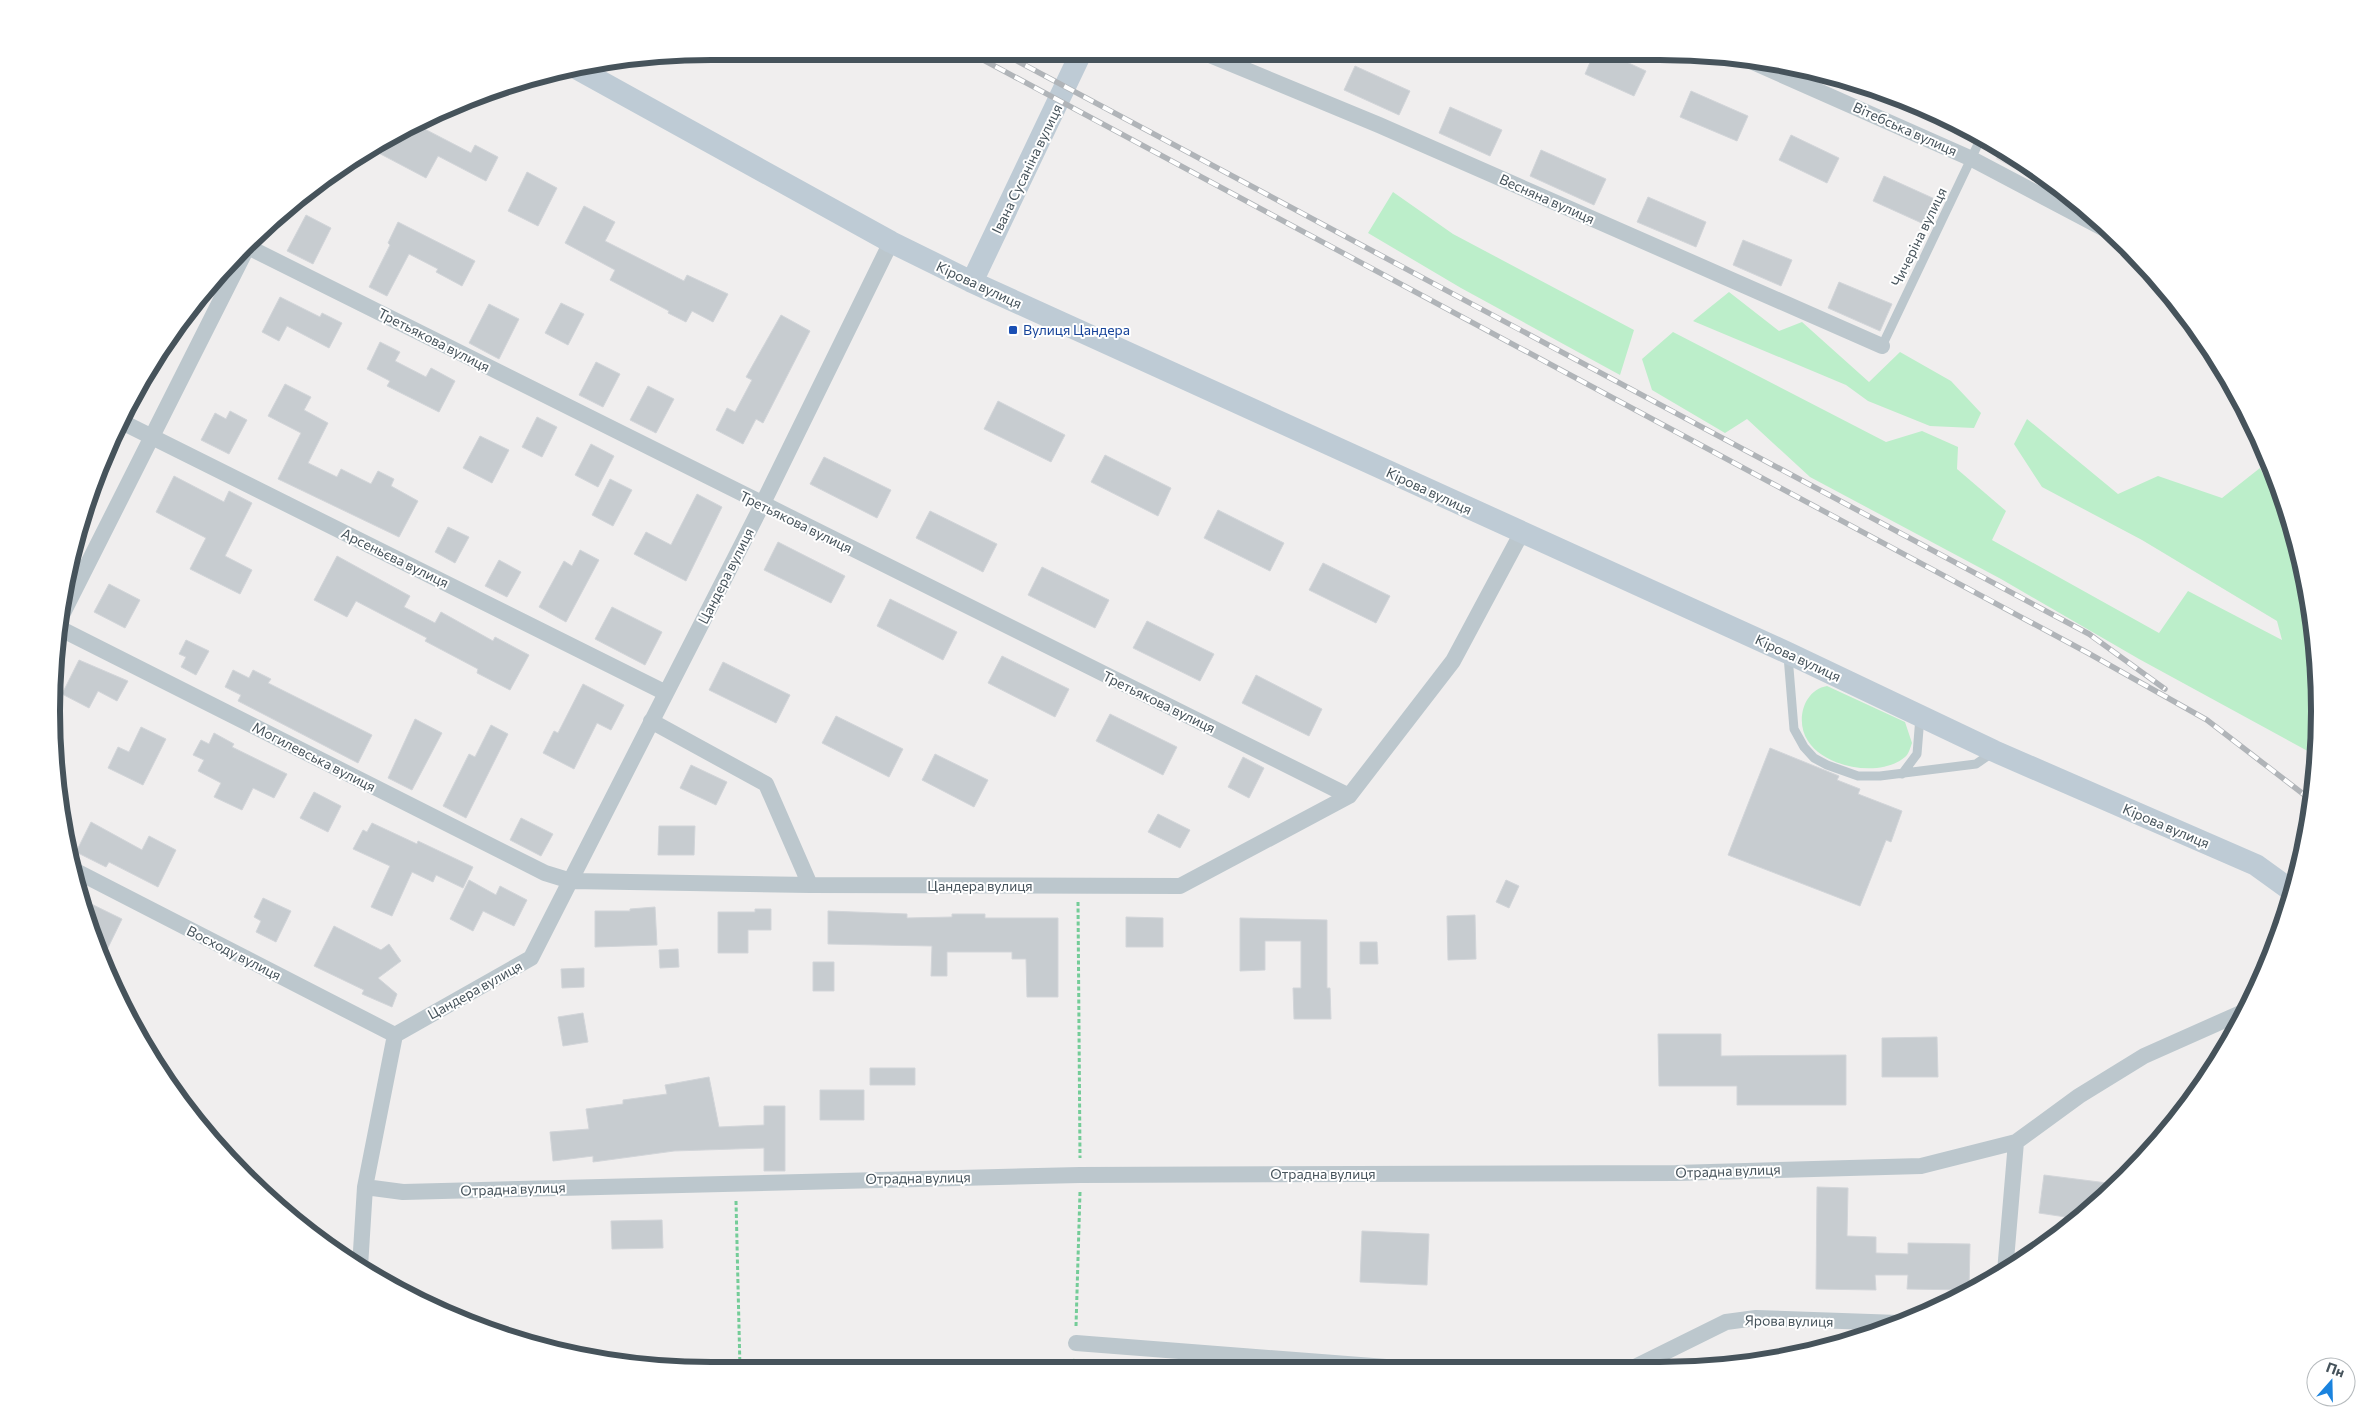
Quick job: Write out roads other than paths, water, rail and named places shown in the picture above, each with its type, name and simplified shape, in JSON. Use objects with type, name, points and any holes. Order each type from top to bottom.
[{"type":"main road","name":"Івана Сусаніна вулиця","points":[[972,282],[1078,60]]},
{"type":"main road","name":"Кірова вулиця","points":[[585,73],[891,242],[972,282],[1521,534],[1788,653],[1994,752],[2256,865],[2286,887]]},
{"type":"street","name":"Весняна вулиця","points":[[1222,60],[1378,125],[1882,346]]},
{"type":"street","name":"Вітебська вулиця","points":[[1772,70],[1972,159],[2085,219]]},
{"type":"street","name":"Цандера вулиця","points":[[395,1035],[531,958],[762,505],[891,242]]},
{"type":"street","name":"Третьякова вулиця","points":[[255,247],[762,505],[1349,796]]},
{"type":"street","points":[[71,598],[236,267]]},
{"type":"street","name":"Арсеньєва вулиця","points":[[126,424],[666,693]]},
{"type":"street","points":[[1349,796],[1453,661],[1521,534]]},
{"type":"street","name":"Могилевська вулиця","points":[[65,631],[545,874],[571,882]]},
{"type":"street","points":[[651,722],[766,784],[810,885]]},
{"type":"street","name":"Цандера вулиця","points":[[571,882],[1180,886],[1349,796]]},
{"type":"street","name":"Восходу вулиця","points":[[81,873],[395,1035]]},
{"type":"street","name":"Отрадна вулиця","points":[[365,1187],[402,1192],[736,1182],[1080,1175],[1666,1173],[1922,1166],[2016,1142],[2079,1096],[2144,1056],[2235,1016]]},
{"type":"street","points":[[360,1259],[365,1187],[395,1035]]},
{"type":"street","points":[[2006,1262],[2016,1142]]},
{"type":"street","name":"Ярова вулиця","points":[[1645,1362],[1726,1322],[1756,1318],[1881,1322]]},
{"type":"street","points":[[1076,1343],[1322,1362]]},
{"type":"lane","name":"Чичеріна вулиця","points":[[1882,346],[1979,143]]},
{"type":"lane","points":[[1788,653],[1794,729],[1804,747],[1814,758],[1827,765],[1858,776],[1902,774],[1976,764],[1994,752]]},
{"type":"lane","points":[[1902,774],[1917,754],[1920,716]]},
{"type":"railway","points":[[983,60],[2088,653],[2207,720],[2305,795]]},
{"type":"railway","points":[[1015,60],[2089,634],[2165,689]]},
{"type":"place","name":"Вулиця Цандера","points":[[1013,330]]}]
